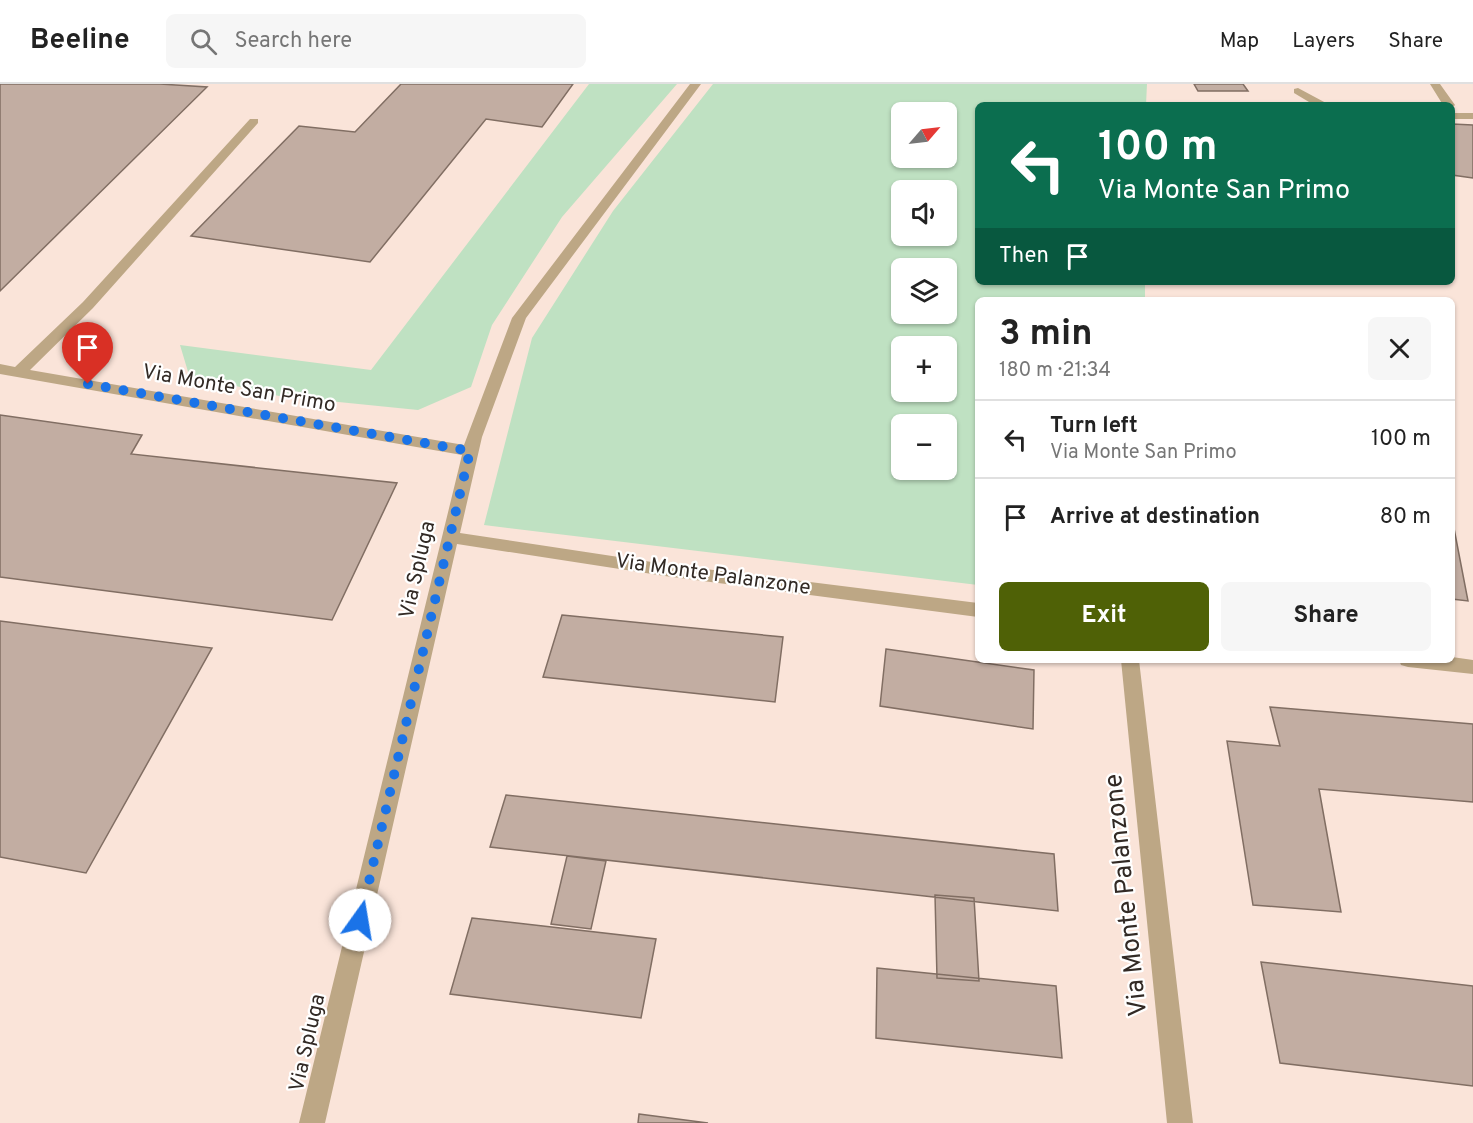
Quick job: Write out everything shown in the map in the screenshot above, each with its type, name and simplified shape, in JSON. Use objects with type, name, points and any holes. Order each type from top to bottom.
[{"type":"street","name":"Via Spluga","points":[[312,1123],[470,451],[519,318],[696,84]]},
{"type":"street","points":[[1435,84],[1447,102]]},
{"type":"street","points":[[1297,88],[1318,102]]},
{"type":"street","points":[[1455,114],[1473,116]]},
{"type":"street","points":[[19,372],[88,304],[254,121]]},
{"type":"street","name":"Via Monte San Primo","points":[[0,369],[470,451]]},
{"type":"street","name":"Via Monte Palanzone","points":[[449,537],[665,570],[975,610]]},
{"type":"street","name":"Via Monte Palanzone","points":[[1130,663],[1180,1123]]},
{"type":"street","points":[[1436,663],[1473,667]]},
{"type":"green space","points":[[589,84],[677,84],[562,217],[492,325],[471,387],[418,410],[279,396],[189,375],[180,345],[371,370]]},
{"type":"green space","points":[[713,84],[1147,84],[1146,102],[975,102],[975,285],[1145,285],[1145,297],[975,297],[975,585],[484,525],[532,338],[613,211]]},
{"type":"building","points":[[0,84],[160,84],[207,87],[0,291]]},
{"type":"building","points":[[401,84],[573,84],[542,127],[486,119],[370,262],[191,236],[299,126],[355,132]]},
{"type":"building","points":[[1194,84],[1243,84],[1248,91],[1198,91]]},
{"type":"building","points":[[1455,124],[1473,125],[1473,178],[1455,175]]},
{"type":"building","points":[[0,415],[142,435],[131,454],[397,483],[332,620],[0,577]]},
{"type":"building","points":[[1455,534],[1468,601],[1455,599]]},
{"type":"building","points":[[562,615],[783,637],[775,702],[543,677]]},
{"type":"building","points":[[0,621],[212,648],[86,873],[0,857]]},
{"type":"building","points":[[886,649],[1034,670],[1033,729],[880,706]]},
{"type":"building","points":[[1270,707],[1473,724],[1473,802],[1319,789],[1341,912],[1253,905],[1227,741],[1280,746]]},
{"type":"building","points":[[506,795],[1054,854],[1058,911],[490,847]]},
{"type":"building","points":[[567,856],[606,861],[591,929],[551,924]]},
{"type":"building","points":[[935,895],[974,898],[979,981],[937,978]]},
{"type":"building","points":[[472,918],[656,939],[641,1018],[450,994]]},
{"type":"building","points":[[1261,962],[1473,986],[1473,1086],[1280,1063]]},
{"type":"building","points":[[877,968],[1056,986],[1062,1058],[876,1038]]},
{"type":"building","points":[[639,1114],[708,1123],[638,1123]]},
{"type":"route","points":[[88,384],[470,451],[360,920]]}]
